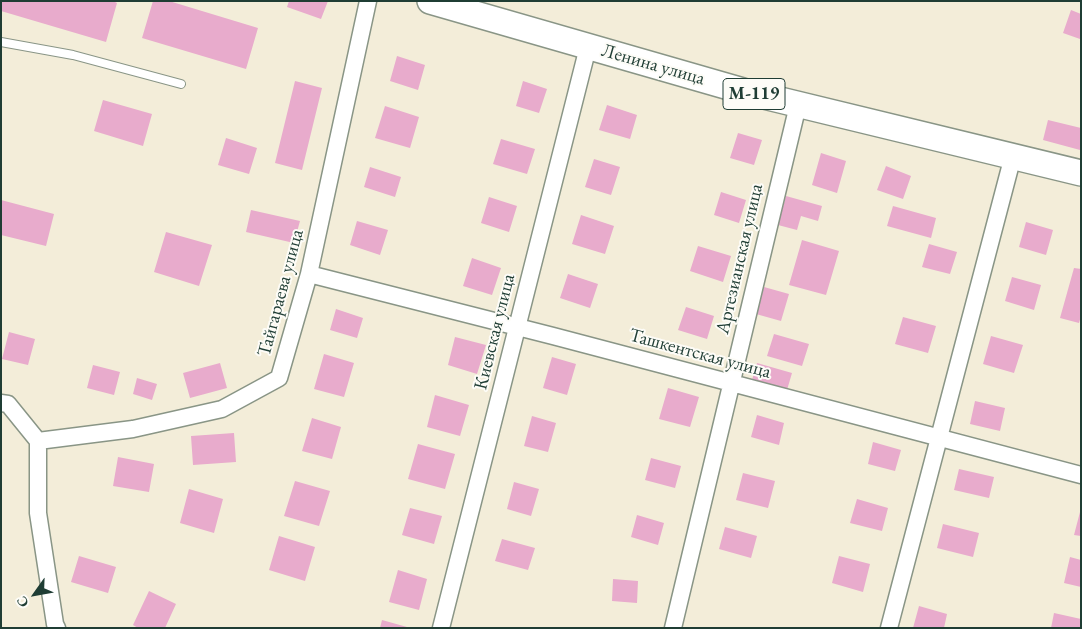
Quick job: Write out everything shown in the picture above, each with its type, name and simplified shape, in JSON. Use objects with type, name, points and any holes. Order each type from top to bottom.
[{"type":"main road","name":"Ленина улица","points":[[430,1],[743,92],[1081,173]]},
{"type":"street","name":"Тайгараева улица","points":[[38,441],[134,429],[222,409],[279,378],[309,274],[368,1]]},
{"type":"street","name":"Киевская улица","points":[[441,628],[588,47]]},
{"type":"street","name":"Артезианская улица","points":[[673,628],[798,105]]},
{"type":"street","points":[[889,628],[1013,156]]},
{"type":"street","name":"Ташкентская улица","points":[[309,274],[1081,475]]},
{"type":"street","points":[[1,403],[8,404],[38,441],[38,513],[54,624],[57,628]]},
{"type":"lane","points":[[1,42],[72,55],[181,84]]},
{"type":"building","points":[[1,1],[113,1],[117,3],[106,42],[1,11]]},
{"type":"building","points":[[153,1],[169,1],[258,28],[246,69],[142,38]]},
{"type":"building","points":[[289,1],[328,1],[321,19],[287,7]]},
{"type":"building","points":[[1071,10],[1081,14],[1080,39],[1063,33]]},
{"type":"building","points":[[397,56],[425,65],[418,90],[390,81]]},
{"type":"building","points":[[295,81],[322,88],[302,170],[275,163]]},
{"type":"building","points":[[523,81],[547,89],[539,113],[516,106]]},
{"type":"building","points":[[103,100],[152,114],[143,146],[94,131]]},
{"type":"building","points":[[607,105],[637,115],[630,139],[599,130]]},
{"type":"building","points":[[385,106],[419,117],[410,148],[375,138]]},
{"type":"building","points":[[1048,120],[1081,128],[1080,150],[1043,140]]},
{"type":"building","points":[[738,133],[762,140],[754,165],[730,158]]},
{"type":"building","points":[[226,138],[257,148],[249,174],[218,165]]},
{"type":"building","points":[[501,139],[535,149],[527,174],[493,164]]},
{"type":"building","points":[[821,153],[846,161],[837,193],[812,185]]},
{"type":"building","points":[[594,159],[620,167],[611,195],[585,187]]},
{"type":"building","points":[[886,166],[911,176],[903,199],[877,190]]},
{"type":"building","points":[[370,167],[401,177],[395,197],[364,187]]},
{"type":"building","points":[[721,192],[746,200],[739,223],[714,215]]},
{"type":"building","points":[[786,196],[822,206],[818,221],[801,216],[797,230],[778,225]]},
{"type":"building","points":[[489,197],[517,206],[509,232],[481,223]]},
{"type":"building","points":[[1,200],[54,214],[46,246],[1,235]]},
{"type":"building","points":[[893,206],[936,218],[931,238],[887,226]]},
{"type":"building","points":[[251,210],[300,221],[294,243],[246,232]]},
{"type":"building","points":[[581,215],[614,226],[605,254],[572,244]]},
{"type":"building","points":[[357,221],[388,230],[380,255],[350,245]]},
{"type":"building","points":[[1026,222],[1053,230],[1046,255],[1019,247]]},
{"type":"building","points":[[166,232],[212,245],[199,286],[154,272]]},
{"type":"building","points":[[802,240],[839,251],[826,295],[789,285]]},
{"type":"building","points":[[929,244],[957,252],[950,274],[922,267]]},
{"type":"building","points":[[698,246],[731,256],[723,282],[690,271]]},
{"type":"building","points":[[472,258],[501,268],[492,295],[463,286]]},
{"type":"building","points":[[1074,268],[1081,269],[1081,316],[1079,323],[1060,318]]},
{"type":"building","points":[[568,274],[598,284],[590,308],[560,298]]},
{"type":"building","points":[[1012,277],[1041,285],[1034,310],[1005,301]]},
{"type":"building","points":[[764,287],[789,294],[781,321],[756,314]]},
{"type":"building","points":[[686,307],[714,316],[707,339],[678,330]]},
{"type":"building","points":[[336,309],[363,318],[357,338],[330,330]]},
{"type":"building","points":[[903,317],[936,326],[928,353],[895,344]]},
{"type":"building","points":[[9,332],[35,339],[28,365],[2,359]]},
{"type":"building","points":[[774,334],[809,344],[802,366],[767,356]]},
{"type":"building","points":[[991,336],[1023,345],[1014,373],[983,364]]},
{"type":"building","points":[[455,337],[486,345],[477,374],[448,365]]},
{"type":"building","points":[[324,354],[354,363],[344,397],[314,389]]},
{"type":"building","points":[[552,357],[576,364],[567,395],[543,388]]},
{"type":"building","points":[[220,363],[227,388],[190,398],[183,373]]},
{"type":"building","points":[[757,363],[792,373],[787,390],[752,380]]},
{"type":"building","points":[[93,365],[120,372],[114,395],[87,388]]},
{"type":"building","points":[[137,378],[157,384],[152,400],[133,394]]},
{"type":"building","points":[[668,388],[699,397],[690,427],[659,419]]},
{"type":"building","points":[[435,395],[469,405],[460,436],[427,427]]},
{"type":"building","points":[[975,401],[1005,408],[1000,431],[970,424]]},
{"type":"building","points":[[757,415],[784,423],[779,445],[751,437]]},
{"type":"building","points":[[532,416],[556,423],[548,452],[524,446]]},
{"type":"building","points":[[312,418],[341,427],[332,459],[302,451]]},
{"type":"building","points":[[234,433],[236,462],[193,465],[191,436]]},
{"type":"building","points":[[873,442],[901,450],[895,471],[868,464]]},
{"type":"building","points":[[418,444],[455,454],[445,489],[408,479]]},
{"type":"building","points":[[118,457],[154,464],[149,492],[113,486]]},
{"type":"building","points":[[651,458],[681,466],[675,488],[645,480]]},
{"type":"building","points":[[959,469],[994,477],[989,498],[954,490]]},
{"type":"building","points":[[743,473],[775,481],[768,508],[736,500]]},
{"type":"building","points":[[295,481],[330,491],[319,526],[284,516]]},
{"type":"building","points":[[514,482],[539,489],[531,516],[507,509]]},
{"type":"building","points":[[189,489],[223,499],[214,533],[180,523]]},
{"type":"building","points":[[857,499],[888,508],[882,531],[850,523]]},
{"type":"building","points":[[410,508],[442,516],[434,544],[402,535]]},
{"type":"building","points":[[1081,512],[1081,536],[1074,535]]},
{"type":"building","points":[[637,515],[664,523],[658,545],[631,537]]},
{"type":"building","points":[[943,524],[979,533],[973,557],[937,548]]},
{"type":"building","points":[[725,527],[757,536],[751,558],[719,549]]},
{"type":"building","points":[[279,536],[315,547],[305,581],[269,570]]},
{"type":"building","points":[[502,539],[535,548],[528,570],[495,561]]},
{"type":"building","points":[[79,556],[116,567],[108,593],[71,582]]},
{"type":"building","points":[[839,556],[870,564],[863,592],[832,583]]},
{"type":"building","points":[[1070,557],[1081,560],[1081,587],[1064,583]]},
{"type":"building","points":[[398,570],[427,579],[419,610],[389,602]]},
{"type":"building","points":[[613,579],[638,581],[637,603],[612,601]]},
{"type":"building","points":[[149,591],[176,604],[165,628],[138,628],[133,625]]},
{"type":"building","points":[[919,606],[947,614],[944,628],[913,628]]},
{"type":"building","points":[[1054,613],[1081,619],[1081,628],[1051,628]]},
{"type":"building","points":[[382,620],[407,627],[407,628],[380,628]]}]
